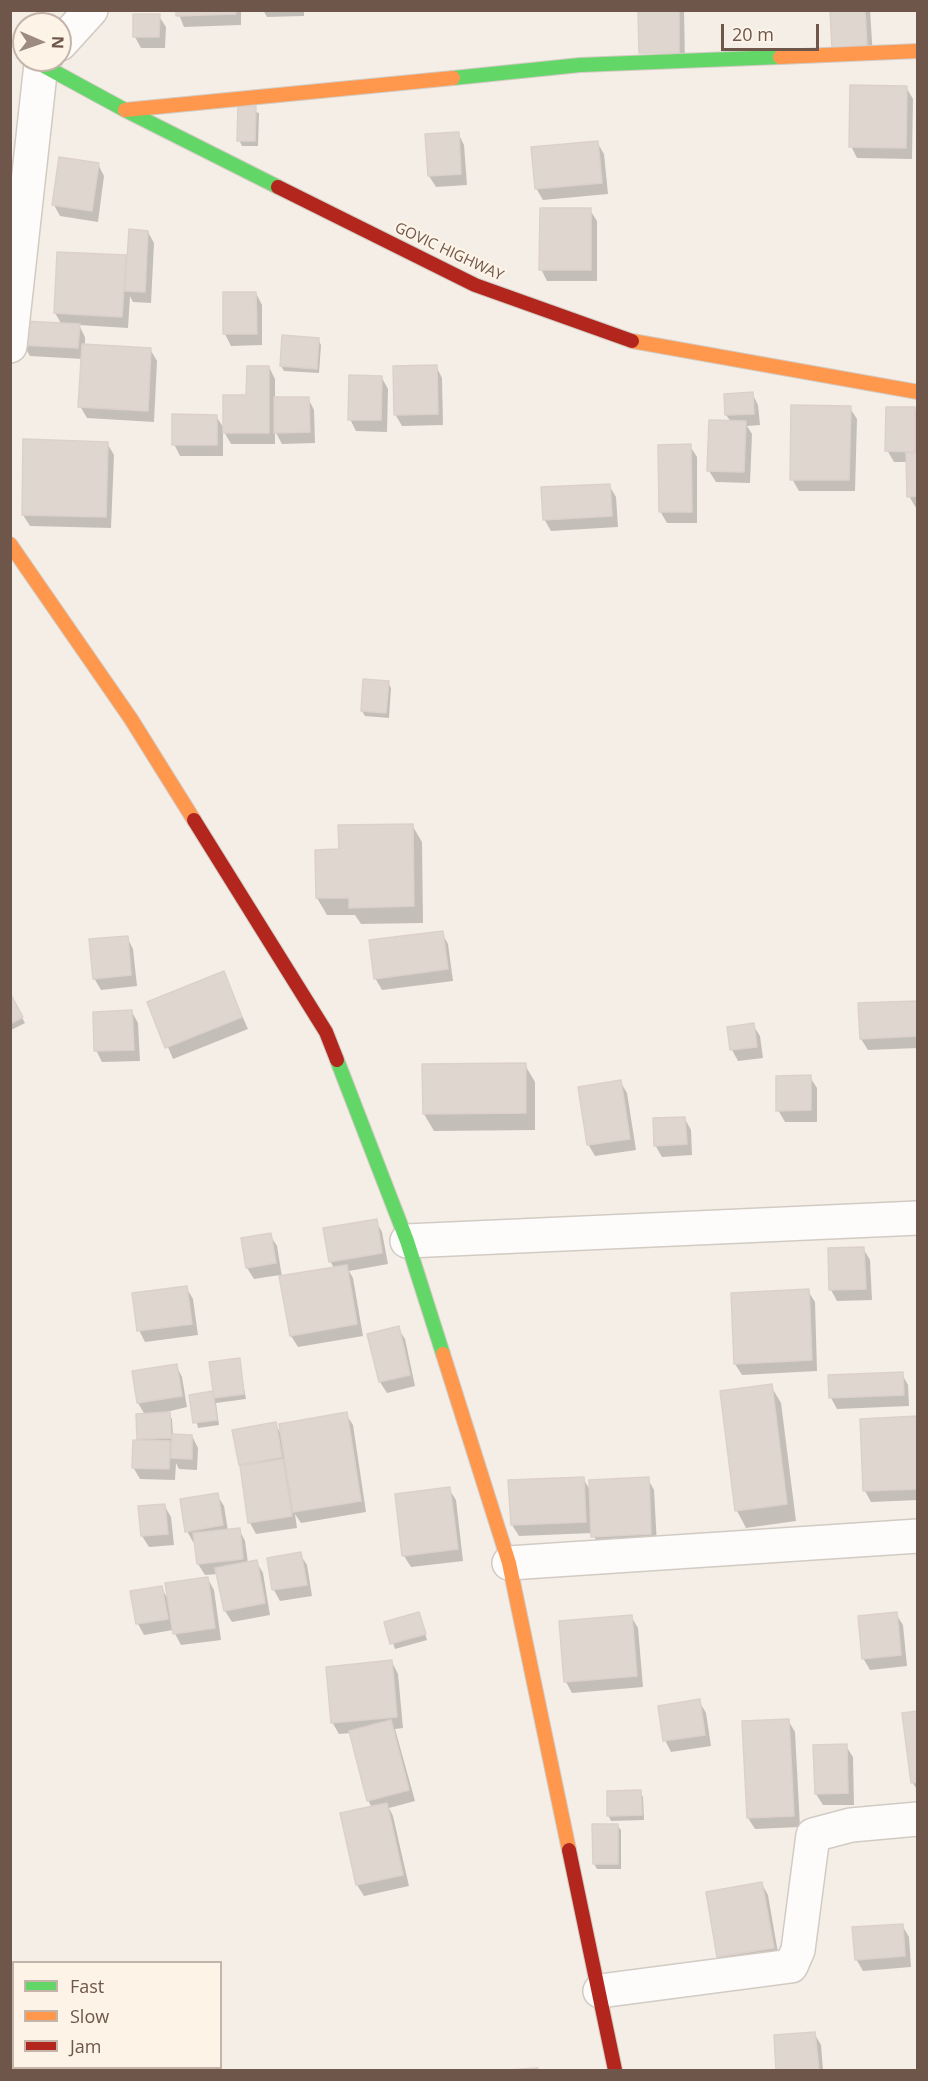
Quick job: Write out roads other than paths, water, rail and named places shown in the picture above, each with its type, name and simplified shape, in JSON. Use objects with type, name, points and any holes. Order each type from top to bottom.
[{"type":"street","points":[[72,26],[91,10]]},
{"type":"street","points":[[125,110],[580,65],[918,51]]},
{"type":"street","points":[[10,346],[36,72]]},
{"type":"street","name":"GOVIC HIGHWAY","points":[[63,72],[125,110],[475,285],[632,341],[918,392]]},
{"type":"street","points":[[10,544],[131,719],[326,1032],[406,1241],[509,1563],[615,2070]]},
{"type":"street","points":[[406,1241],[918,1218]]},
{"type":"street","points":[[509,1563],[918,1536]]},
{"type":"street","points":[[600,1991],[791,1966],[798,1950],[813,1835],[851,1825],[918,1819]]}]
